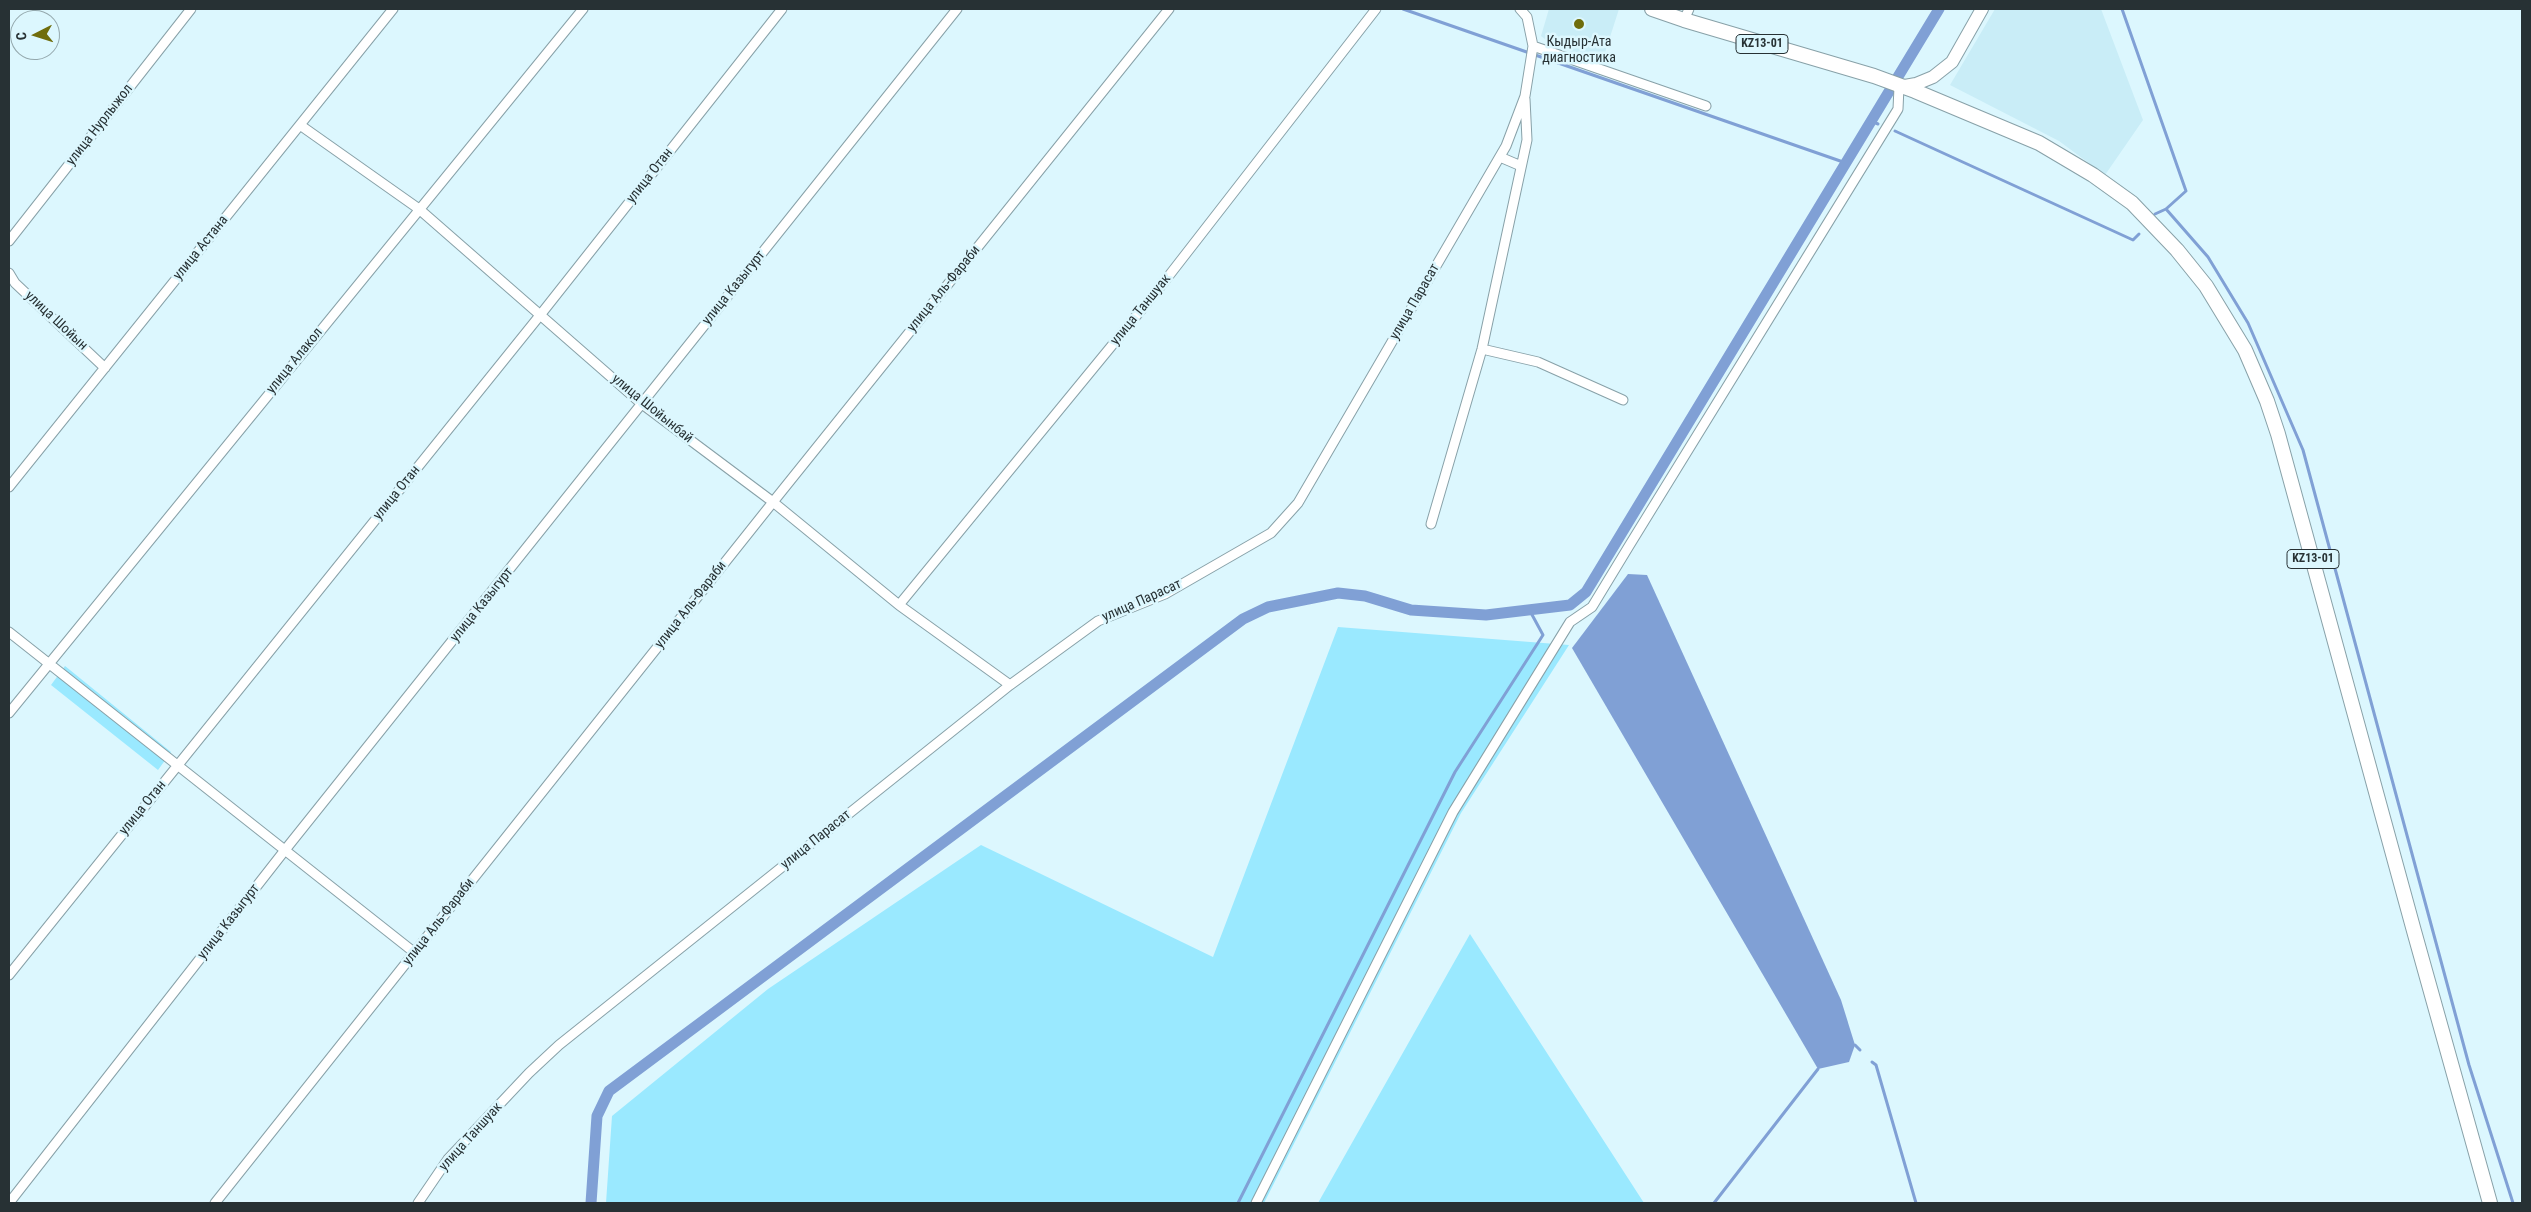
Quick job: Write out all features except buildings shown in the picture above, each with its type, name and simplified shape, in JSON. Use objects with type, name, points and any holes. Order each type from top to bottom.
[{"type":"main road","name":"KZ13-01","points":[[1652,9],[1681,14],[1874,76],[1915,91],[2039,143],[2115,190],[2132,203],[2182,256],[2206,286],[2233,327],[2267,401],[2288,465],[2490,1203]]},
{"type":"main road","points":[[1899,86],[1916,84],[1933,77],[1952,62],[1982,9]]},
{"type":"street","name":"улица Нурлыжол","points":[[9,241],[191,9]]},
{"type":"street","name":"улица Астана","points":[[9,487],[393,9]]},
{"type":"street","name":"улица Алакол","points":[[9,714],[49,662],[582,9]]},
{"type":"street","name":"улица Отан","points":[[9,975],[541,314],[782,9]]},
{"type":"street","name":"улица Казыгурт","points":[[9,1203],[286,850],[957,9]]},
{"type":"street","name":"улица Аль-Фараби","points":[[215,1203],[773,502],[1169,9]]},
{"type":"street","name":"улица Таншуак","points":[[899,605],[1164,282],[1376,9]]},
{"type":"street","name":"улица Парасат","points":[[529,1073],[558,1045],[1010,685],[1098,621],[1165,594],[1271,533],[1298,503],[1500,157],[1525,96],[1533,47],[1527,17],[1520,9]]},
{"type":"street","points":[[1533,47],[1706,106]]},
{"type":"street","points":[[1256,1203],[1452,812],[1570,622],[1592,607],[1898,109],[1899,86]]},
{"type":"street","points":[[1431,524],[1482,349],[1527,140],[1525,96]]},
{"type":"street","name":"улица Шойынбай","points":[[300,125],[419,209],[642,404],[773,502],[899,605],[1010,685]]},
{"type":"street","points":[[1500,157],[1521,166]]},
{"type":"street","name":"улица Шойын","points":[[9,273],[15,284],[105,368]]},
{"type":"street","points":[[1482,349],[1538,362],[1623,400]]},
{"type":"street","points":[[9,632],[415,953]]},
{"type":"street","name":"улица Таншуак","points":[[418,1203],[448,1159],[529,1073]]},
{"type":"shaded area","name":"Кыдыр-Ата диагностика","points":[[1549,9],[1619,9],[1602,62],[1554,46],[1541,36]]},
{"type":"shaded area","points":[[1995,9],[2101,9],[2143,120],[2105,175],[2059,141],[1950,85]]},
{"type":"shaded area","points":[[1628,574],[1647,575],[1841,1000],[1855,1045],[1849,1062],[1818,1069],[1572,648]]},
{"type":"shaded area","points":[[1338,627],[1569,645],[1461,813],[1264,1203],[606,1203],[612,1116],[768,989],[981,845],[1213,957]]},
{"type":"shaded area","points":[[65,666],[171,752],[158,770],[51,685]]},
{"type":"shaded area","points":[[1470,934],[1644,1203],[1318,1203]]},
{"type":"waterway","points":[[1403,9],[1846,163]]},
{"type":"waterway","points":[[591,1203],[597,1116],[609,1091],[1243,619],[1268,607],[1338,593],[1365,596],[1411,610],[1486,615],[1570,605],[1586,592],[1939,9]]},
{"type":"waterway","points":[[2122,9],[2186,191],[2166,209],[2155,214]]},
{"type":"waterway","points":[[1871,121],[1878,124]]},
{"type":"waterway","points":[[1895,131],[2133,240],[2139,234]]},
{"type":"waterway","points":[[2166,209],[2208,257],[2248,323],[2303,450],[2469,1065],[2513,1203]]},
{"type":"waterway","points":[[1238,1203],[1455,772],[1543,635],[1530,611]]},
{"type":"waterway","points":[[1855,1045],[1860,1050]]},
{"type":"waterway","points":[[1872,1062],[1876,1065],[1916,1203]]},
{"type":"waterway","points":[[1714,1203],[1818,1069]]},
{"type":"place","name":"Кыдыр-Ата диагностика","points":[[1579,24]]}]
